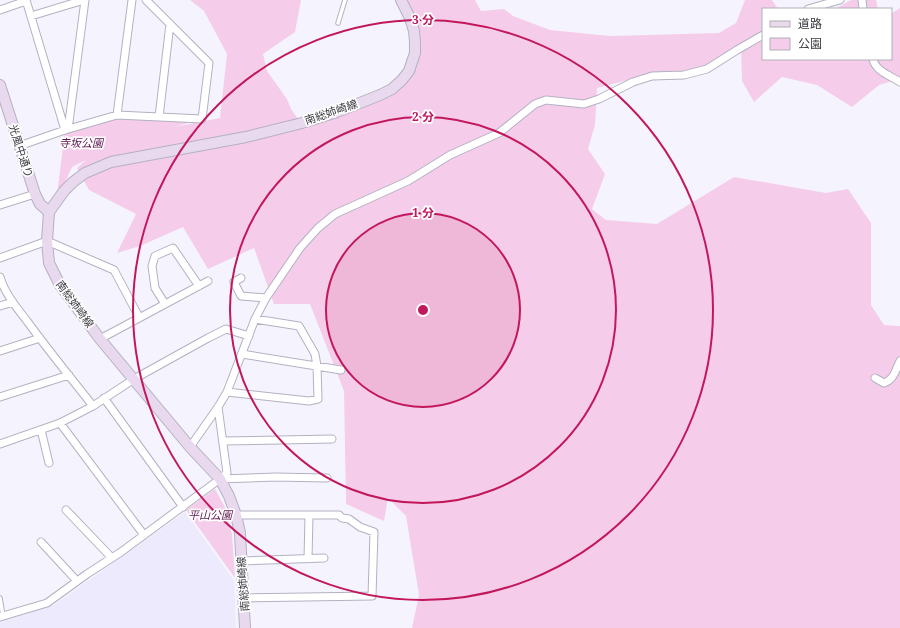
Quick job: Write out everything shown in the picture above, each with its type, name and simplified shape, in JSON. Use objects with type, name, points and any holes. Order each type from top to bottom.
[{"type":"main road","name":"南総姉崎線","points":[[245,628],[240,533],[236,515],[229,496],[220,479],[190,447],[100,339],[58,281],[49,263],[47,241],[49,212],[64,191],[85,172],[111,162],[246,137],[295,125],[337,112],[392,89],[409,71],[414,53],[414,31],[410,18],[401,0]]},
{"type":"main road","name":"光風中通り","points":[[0,85],[35,194],[40,204],[49,212]]},
{"type":"street","points":[[31,16],[85,0],[69,122],[65,130]]},
{"type":"street","points":[[117,115],[132,0]]},
{"type":"street","points":[[19,146],[65,130],[117,115],[202,118],[209,63],[146,0]]},
{"type":"street","points":[[812,8],[840,0]]},
{"type":"street","points":[[0,10],[26,1],[65,130]]},
{"type":"street","points":[[159,117],[170,24]]},
{"type":"street","points":[[190,447],[227,392],[255,319],[266,298],[300,248],[318,228],[336,214],[408,181],[450,155],[499,133],[535,104],[546,100],[584,104],[599,99],[633,82],[652,76],[684,76],[707,69],[762,36]]},
{"type":"street","points":[[873,60],[874,64],[883,72],[900,82]]},
{"type":"street","points":[[0,205],[35,194]]},
{"type":"street","points":[[0,258],[47,241],[114,270],[140,317]]},
{"type":"street","points":[[165,304],[155,288],[152,266],[155,256],[173,248],[198,286]]},
{"type":"street","points":[[0,277],[13,302],[93,406]]},
{"type":"street","points":[[241,278],[234,282],[241,296],[266,298]]},
{"type":"street","points":[[100,339],[208,281]]},
{"type":"street","points":[[0,306],[13,302]]},
{"type":"street","points":[[227,392],[309,401],[318,399],[315,354],[299,326],[255,319]]},
{"type":"street","points":[[0,444],[60,423],[93,406],[134,379],[226,329],[249,336]]},
{"type":"street","points":[[0,351],[40,338]]},
{"type":"street","points":[[242,354],[341,370]]},
{"type":"street","points":[[875,378],[884,383],[888,382],[893,377],[900,360]]},
{"type":"street","points":[[0,397],[69,375]]},
{"type":"street","points":[[104,398],[183,507]]},
{"type":"street","points":[[2,617],[47,603],[112,558],[220,479],[226,473],[218,407]]},
{"type":"street","points":[[60,423],[144,535]]},
{"type":"street","points":[[41,430],[48,462]]},
{"type":"street","points":[[223,441],[332,439]]},
{"type":"street","points":[[220,479],[276,477],[327,478]]},
{"type":"street","points":[[66,510],[112,558]]},
{"type":"street","points":[[308,559],[309,514]]},
{"type":"street","points":[[236,515],[339,515],[342,518],[349,519],[360,527],[374,532],[372,596],[244,598]]},
{"type":"street","points":[[41,542],[77,581]]},
{"type":"street","points":[[241,561],[324,558]]},
{"type":"lane","points":[[338,23],[345,0]]},
{"type":"lane","points":[[0,598],[2,617]]},
{"type":"shaded area","points":[[185,512],[234,581],[236,628],[0,628],[0,622],[54,605]]},
{"type":"green space","name":"寺坂公園","points":[[190,0],[301,0],[295,32],[263,54],[267,71],[287,99],[291,109],[305,129],[333,113],[409,81],[415,21],[404,0],[475,0],[481,11],[504,9],[513,16],[550,30],[610,36],[719,33],[736,23],[745,0],[772,0],[777,8],[762,8],[762,60],[892,60],[892,13],[900,8],[900,79],[879,85],[852,107],[817,85],[782,77],[754,102],[742,81],[741,43],[701,72],[640,77],[597,88],[595,125],[588,149],[605,174],[592,209],[606,220],[657,224],[734,177],[826,193],[848,189],[871,223],[871,305],[884,325],[900,326],[900,628],[412,628],[419,595],[406,516],[388,498],[384,521],[346,504],[344,391],[310,304],[274,304],[254,248],[208,269],[183,227],[140,246],[117,253],[136,214],[89,190],[77,168],[86,160],[72,167],[56,203],[65,130],[117,115],[202,119],[174,127],[220,118],[227,54],[204,11]]},
{"type":"green space","points":[[851,0],[876,0],[878,8],[837,8]]},
{"type":"green space","name":"平山公園","points":[[215,489],[227,511],[232,535],[235,578],[186,510]]}]
